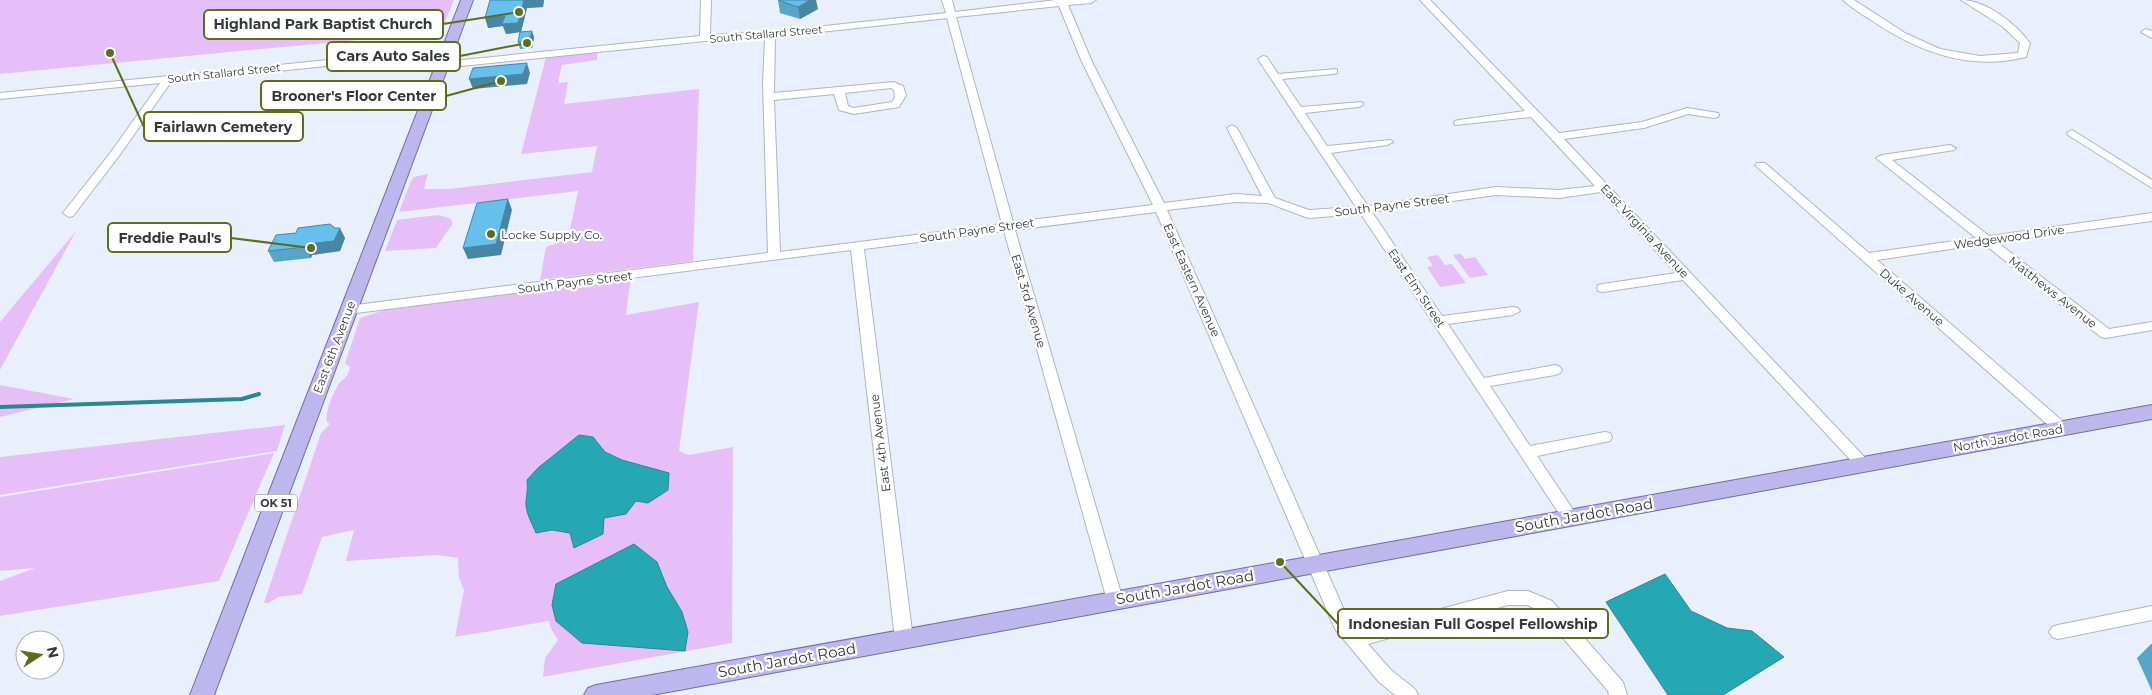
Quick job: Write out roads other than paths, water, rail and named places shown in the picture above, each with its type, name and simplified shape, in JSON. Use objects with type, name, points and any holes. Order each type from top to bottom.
[{"type":"main road","name":"East 6th Avenue","points":[[202,695],[466,0]]},
{"type":"main road","name":"North Jardot Road","points":[[1863,464],[2152,412]]},
{"type":"main road","name":"South Jardot Road","points":[[596,695],[1863,464]]},
{"type":"street","points":[[705,38],[706,0]]},
{"type":"street","name":"East 3rd Avenue","points":[[947,0],[1008,225],[1115,600]]},
{"type":"street","name":"South Stallard Street","points":[[0,96],[168,79],[705,38],[770,35],[951,16],[1062,1],[1091,0]]},
{"type":"street","name":"East Virginia Avenue","points":[[1425,0],[1687,275],[1863,464]]},
{"type":"street","points":[[1848,0],[1910,40],[1945,53],[1978,59],[2006,59],[2022,54],[2025,43],[2020,36],[2007,24],[1966,0]]},
{"type":"street","name":"East Eastern Avenue","points":[[1062,1],[1087,62],[1160,207],[1340,624],[1385,676],[1409,695]]},
{"type":"street","points":[[770,35],[769,97],[774,256]]},
{"type":"street","name":"East Elm Street","points":[[1263,59],[1570,517]]},
{"type":"street","points":[[1274,77],[1333,71]]},
{"type":"street","points":[[69,213],[115,154],[168,79]]},
{"type":"street","points":[[769,97],[893,85],[899,88],[901,97],[895,105],[854,111],[843,108],[839,91]]},
{"type":"street","points":[[1298,111],[1358,104]]},
{"type":"street","points":[[1556,137],[1644,125],[1687,111],[1714,115]]},
{"type":"street","points":[[1460,123],[1534,114]]},
{"type":"street","points":[[1232,128],[1270,200]]},
{"type":"street","points":[[2072,133],[2152,185]]},
{"type":"street","points":[[1325,150],[1387,142]]},
{"type":"street","name":"Matthews Avenue","points":[[1950,148],[1882,158],[2106,334],[2152,326]]},
{"type":"street","name":"Duke Avenue","points":[[1761,165],[2062,429]]},
{"type":"street","name":"South Payne Street","points":[[348,310],[857,246],[1008,225],[1236,198],[1270,200],[1308,214],[1343,213],[1496,191],[1559,194],[1604,188]]},
{"type":"street","name":"Wedgewood Drive","points":[[1867,257],[2152,217]]},
{"type":"street","name":"East 4th Avenue","points":[[857,246],[904,639]]},
{"type":"street","points":[[1603,288],[1687,275]]},
{"type":"street","points":[[1440,321],[1513,311]]},
{"type":"street","points":[[1481,383],[1556,370]]},
{"type":"street","points":[[1528,452],[1605,437]]},
{"type":"street","points":[[1354,640],[1508,598],[1528,598],[1546,606],[1617,688],[1618,695]]},
{"type":"street","points":[[2058,632],[2152,613]]},
{"type":"water","points":[[579,435],[593,437],[605,452],[622,460],[669,473],[668,490],[648,503],[636,501],[626,514],[604,518],[603,534],[574,548],[570,533],[552,530],[536,533],[528,513],[526,501],[527,480],[538,468]]},
{"type":"water","points":[[634,544],[657,562],[667,587],[682,612],[688,632],[685,651],[582,643],[556,621],[552,605],[556,584]]},
{"type":"water","points":[[1665,574],[1691,611],[1727,628],[1752,631],[1784,657],[1723,695],[1668,695],[1606,602]]},
{"type":"waterway","points":[[0,407],[242,399],[259,394]]},
{"type":"place","name":"Highland Park Baptist Church","points":[[519,12]]},
{"type":"place","name":"Cars Auto Sales","points":[[527,43]]},
{"type":"place","name":"Fairlawn Cemetery","points":[[110,53]]},
{"type":"place","name":"Brooner's Floor Center","points":[[501,81]]},
{"type":"place","name":"Locke Supply Co.","points":[[491,234]]},
{"type":"place","name":"Freddie Paul's","points":[[311,248]]},
{"type":"place","name":"Indonesian Full Gospel Fellowship","points":[[1280,562]]}]
